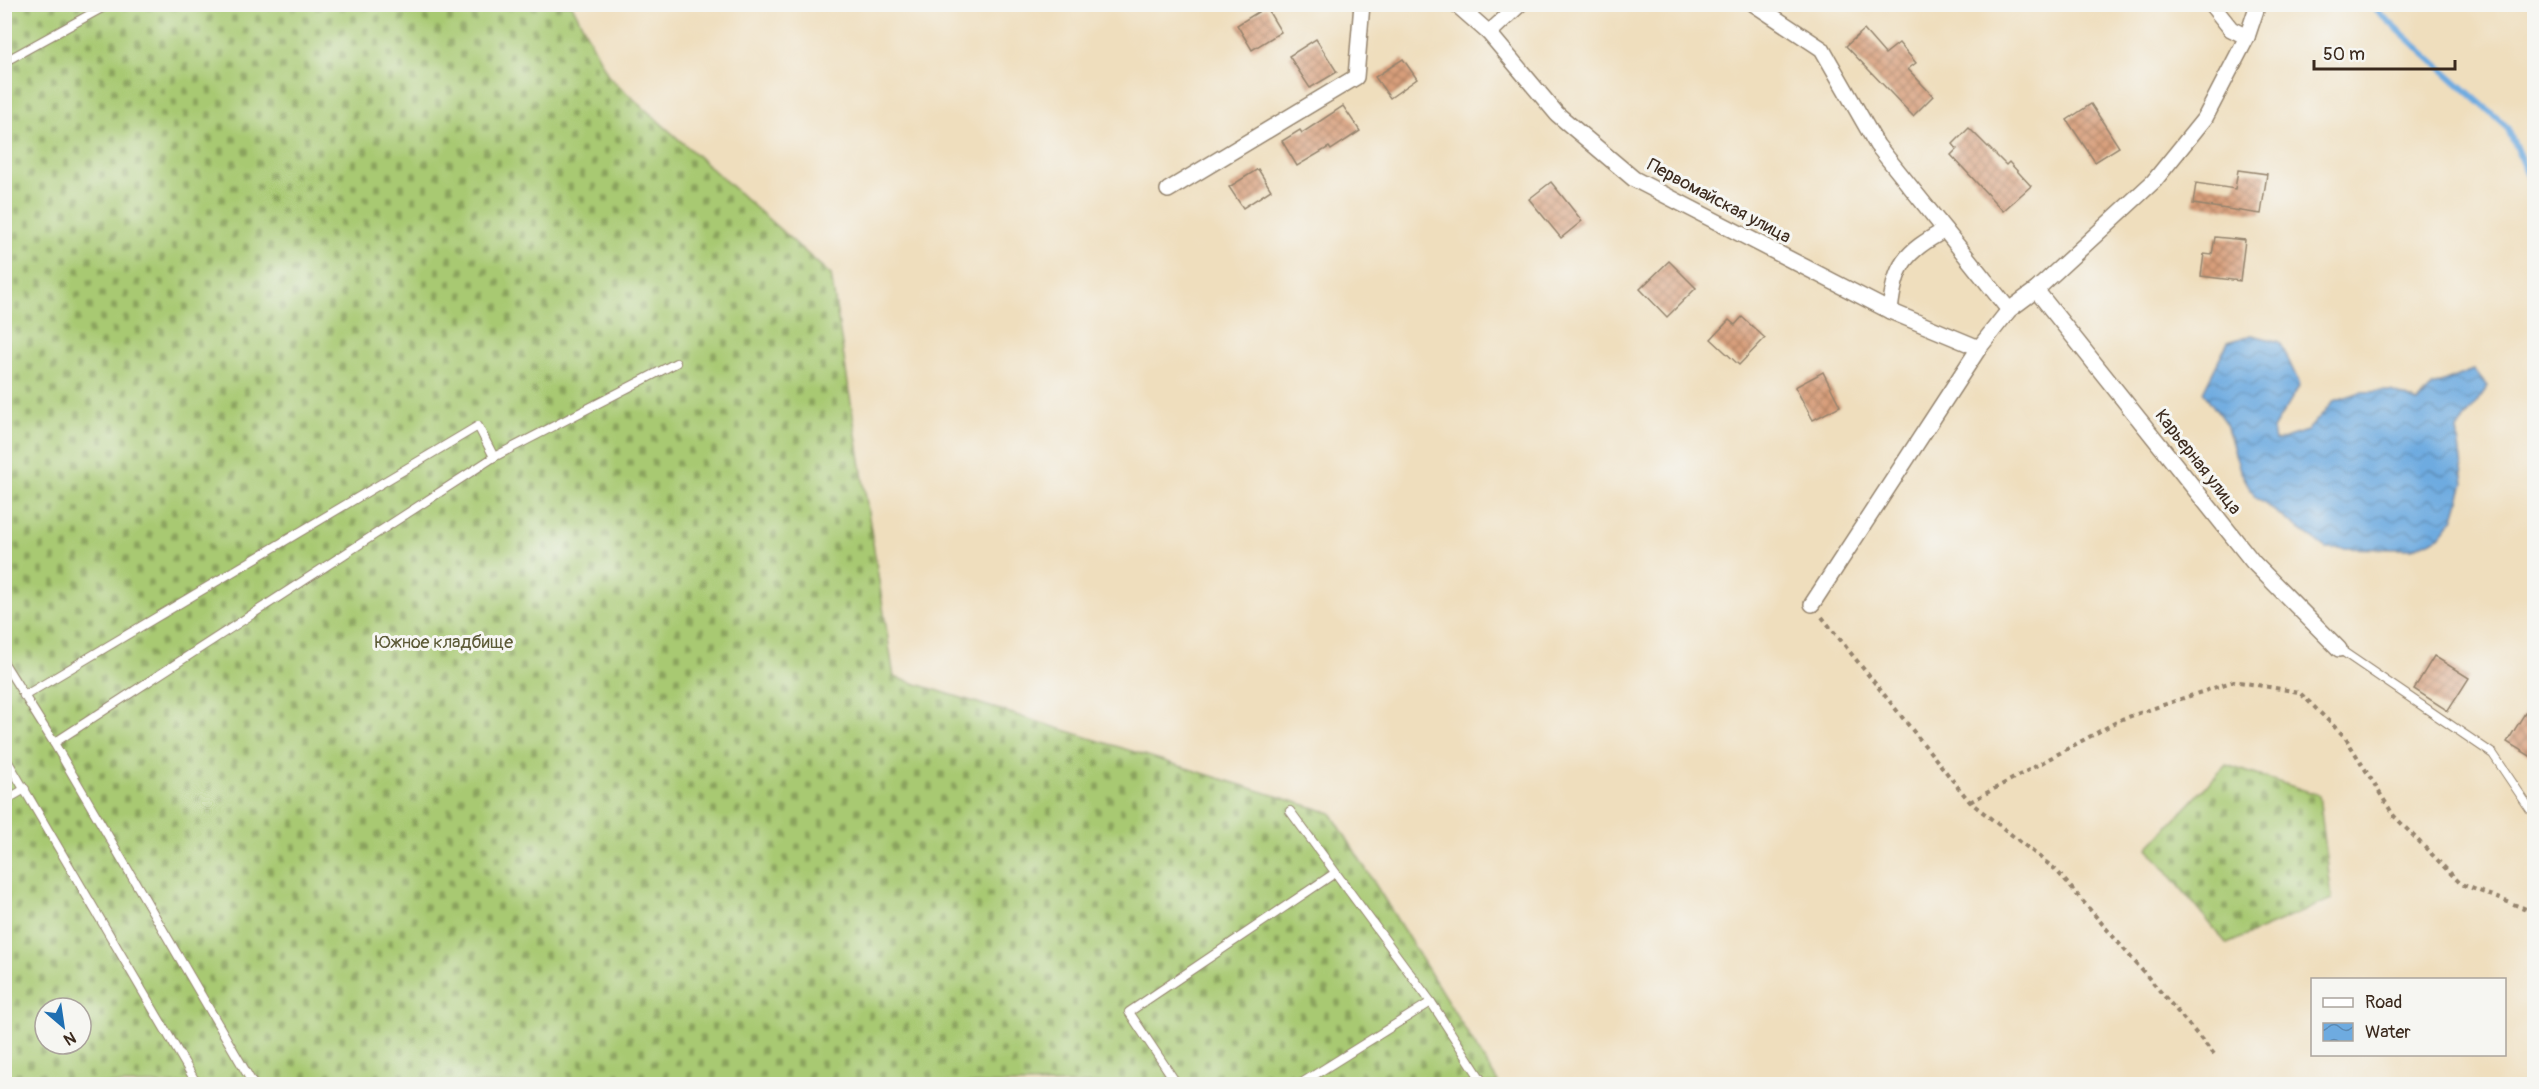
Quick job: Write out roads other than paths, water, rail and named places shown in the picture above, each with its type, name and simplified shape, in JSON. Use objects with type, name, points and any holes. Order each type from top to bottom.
[{"type":"street","points":[[1168,190],[1356,77],[1362,4]]},
{"type":"street","name":"Первомайская улица","points":[[1456,4],[1489,33],[1557,114],[1634,179],[1890,311],[1979,348]]},
{"type":"street","points":[[1489,33],[1520,4]]},
{"type":"street","points":[[1754,4],[1822,49],[1877,145],[2010,310]]},
{"type":"street","points":[[2211,4],[2231,29],[2247,37]]},
{"type":"street","points":[[1812,604],[1979,348],[2010,310],[2036,290],[2154,181],[2205,118],[2247,37],[2258,4]]},
{"type":"street","points":[[1890,311],[1893,281],[1901,265],[1916,246],[1945,230]]},
{"type":"street","name":"Карьерная улица","points":[[2036,290],[2253,562],[2338,649]]},
{"type":"lane","points":[[4,62],[109,4]]},
{"type":"lane","points":[[54,743],[494,457],[676,363]]},
{"type":"lane","points":[[24,696],[478,426],[494,457]]},
{"type":"lane","points":[[2338,649],[2367,671],[2493,754],[2530,809],[2535,812]]},
{"type":"lane","points":[[4,663],[54,743],[253,1084]]},
{"type":"lane","points":[[4,754],[197,1084]]},
{"type":"lane","points":[[4,801],[25,789]]},
{"type":"lane","points":[[1290,812],[1431,1002],[1483,1082],[1472,1084]]},
{"type":"lane","points":[[1177,1084],[1129,1012],[1335,873]]},
{"type":"lane","points":[[1300,1084],[1431,1002]]},
{"type":"water","points":[[2252,335],[2280,342],[2300,385],[2273,429],[2275,441],[2307,431],[2334,401],[2361,392],[2391,391],[2418,402],[2433,386],[2474,370],[2488,386],[2457,430],[2464,483],[2454,518],[2440,536],[2412,549],[2326,548],[2255,497],[2240,470],[2226,424],[2203,392],[2228,342]]},
{"type":"waterway","points":[[2369,4],[2507,127],[2534,189]]},
{"type":"park label","name":"Южное кладбище","points":[[444,642]]}]
